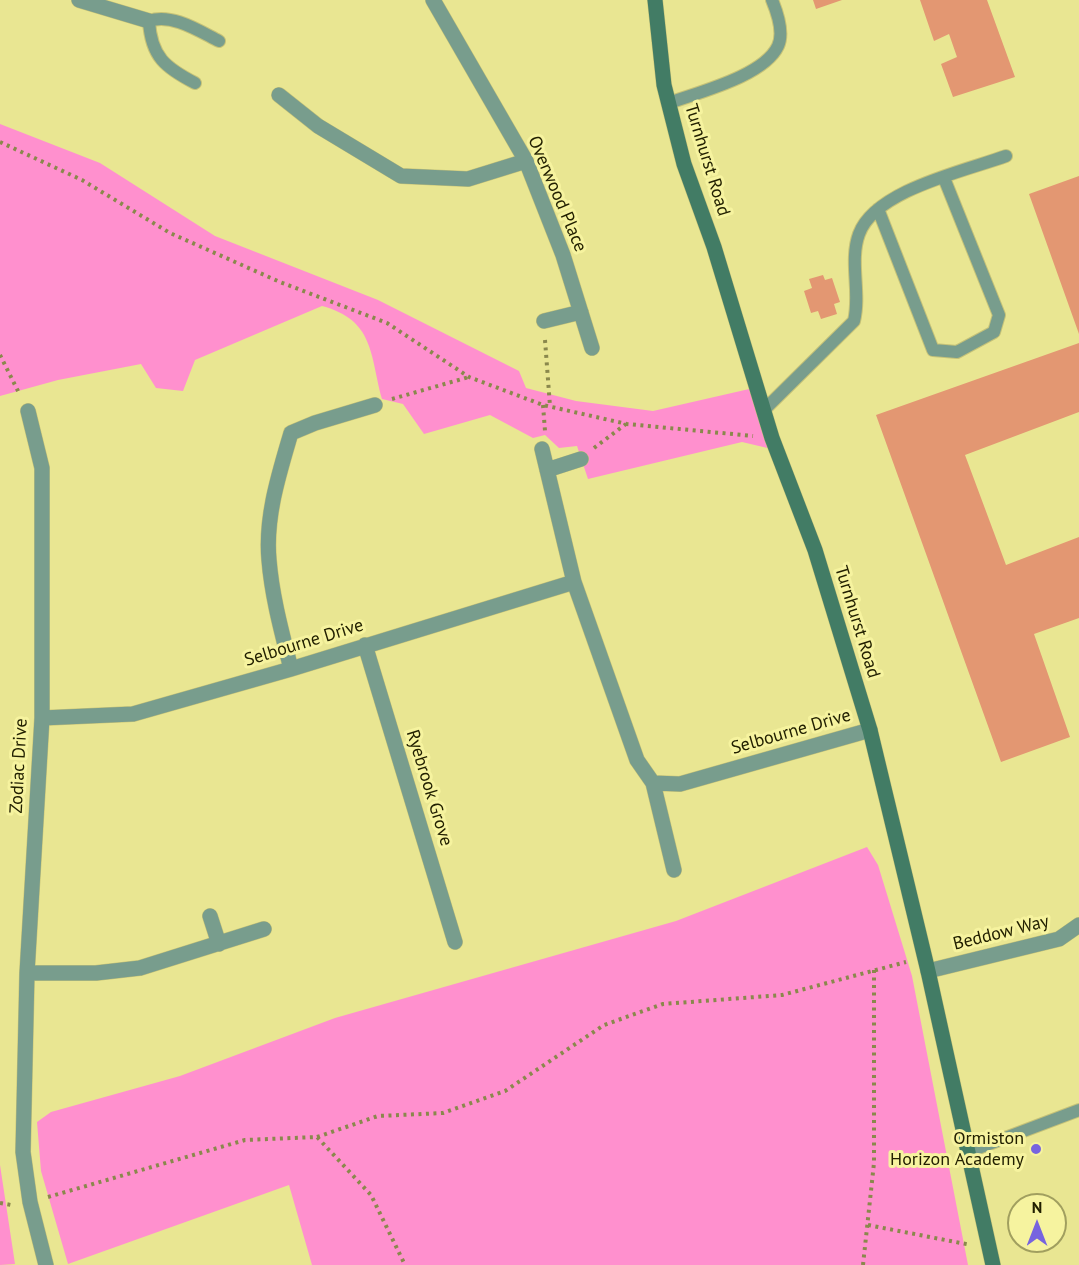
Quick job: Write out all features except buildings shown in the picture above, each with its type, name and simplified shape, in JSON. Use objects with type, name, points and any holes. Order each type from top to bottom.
[{"type":"street","points":[[78,0],[149,21]]},
{"type":"street","name":"Overwood Place","points":[[433,0],[526,161],[563,255],[592,348]]},
{"type":"street","name":"Turnhurst Road","points":[[655,0],[664,85],[684,164],[714,247],[772,438],[814,550],[870,730],[926,964],[993,1265]]},
{"type":"street","points":[[279,95],[318,126],[401,176],[468,179],[526,161]]},
{"type":"street","points":[[544,321],[581,312]]},
{"type":"street","points":[[291,669],[277,616],[269,559],[270,519],[291,433],[315,423],[375,405]]},
{"type":"street","name":"Zodiac Drive","points":[[28,411],[42,468],[42,718],[27,973],[23,1152],[30,1202],[46,1265]]},
{"type":"street","points":[[542,449],[574,582],[637,760],[653,783],[674,870]]},
{"type":"street","points":[[547,470],[580,459]]},
{"type":"street","name":"Selbourne Drive","points":[[42,718],[133,714],[291,669],[574,582]]},
{"type":"street","name":"Ryebrook Grove","points":[[365,645],[455,942]]},
{"type":"street","name":"Selbourne Drive","points":[[653,783],[680,784],[870,730]]},
{"type":"street","points":[[210,916],[219,944]]},
{"type":"street","name":"Beddow Way","points":[[926,964],[1059,939],[1079,925]]},
{"type":"street","points":[[27,973],[96,973],[140,968],[264,929]]},
{"type":"lane","points":[[669,103],[727,83],[767,62],[780,44],[778,13],[772,0]]},
{"type":"lane","points":[[195,83],[167,68],[150,37],[149,21],[158,18],[181,23],[219,41]]},
{"type":"lane","points":[[765,409],[854,321],[858,305],[856,253],[859,234],[868,218],[890,198],[1006,156]]},
{"type":"lane","points":[[878,209],[933,350],[957,352],[994,332],[999,315],[944,178]]},
{"type":"lane","points":[[968,1152],[1079,1110]]},
{"type":"path","points":[[1,144],[82,180],[170,233],[280,282],[387,323],[469,377],[543,405],[627,424],[772,438]]},
{"type":"path","points":[[544,321],[550,406]]},
{"type":"path","points":[[0,355],[28,411]]},
{"type":"path","points":[[375,405],[469,377]]},
{"type":"path","points":[[542,449],[545,435],[543,405]]},
{"type":"path","points":[[580,459],[601,441],[627,424]]},
{"type":"path","points":[[30,1202],[245,1140],[317,1137],[378,1116],[443,1113],[505,1091],[604,1025],[663,1004],[782,995],[874,969],[926,964]]},
{"type":"path","points":[[863,1265],[874,1163],[874,969]]},
{"type":"path","points":[[317,1137],[371,1195],[405,1265]]},
{"type":"path","points":[[868,1225],[989,1249]]},
{"type":"shaded area","points":[[0,124],[100,163],[215,236],[378,300],[519,371],[526,388],[576,401],[653,411],[758,387],[776,450],[742,442],[588,479],[577,446],[559,448],[545,435],[533,438],[490,415],[424,434],[403,404],[382,399],[371,353],[361,330],[352,320],[339,312],[322,306],[195,360],[183,391],[156,388],[141,364],[58,380],[0,396]]},
{"type":"shaded area","points":[[867,847],[878,865],[912,976],[968,1265],[312,1265],[289,1185],[68,1264],[41,1171],[37,1122],[51,1112],[180,1076],[335,1018],[676,921]]},
{"type":"shaded area","points":[[0,1165],[15,1264],[0,1265]]},
{"type":"place","name":"Ormiston Horizon Academy","points":[[1036,1149]]}]
